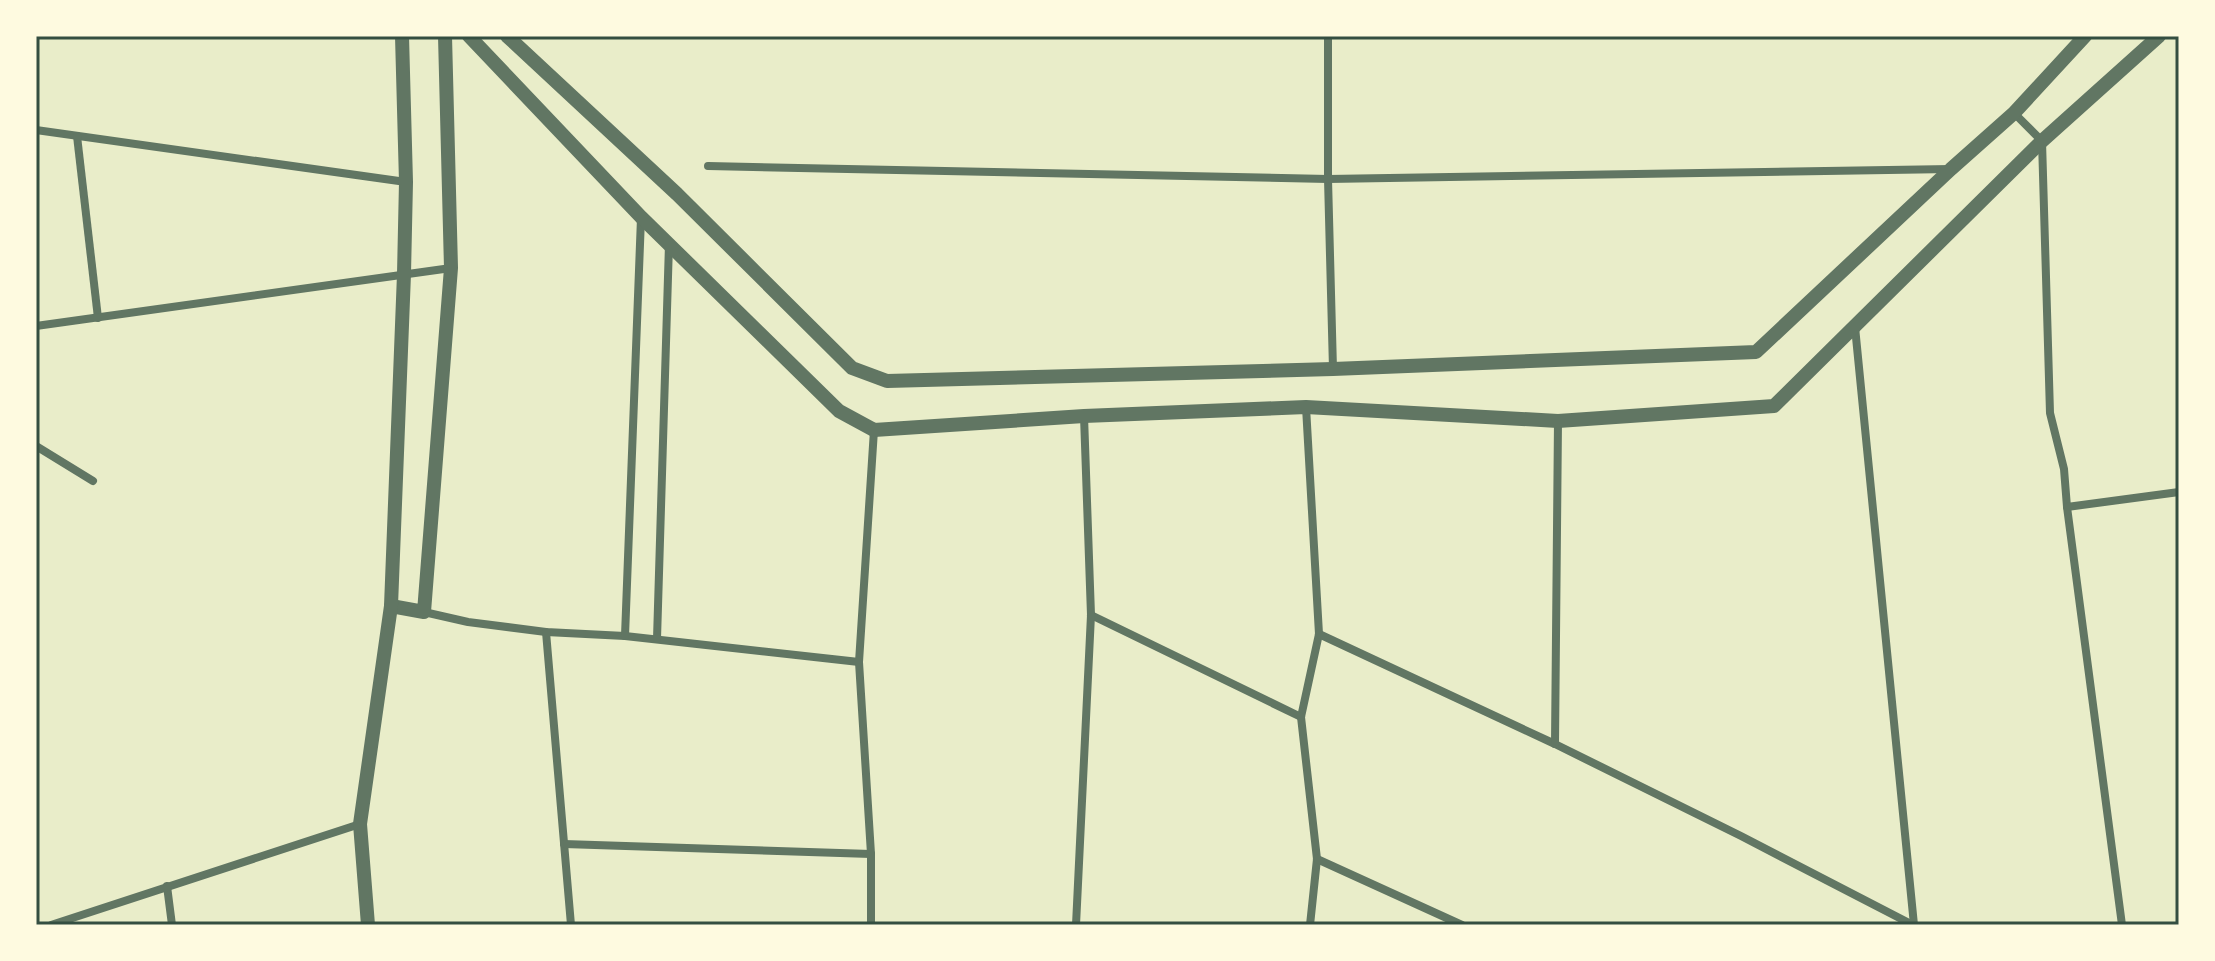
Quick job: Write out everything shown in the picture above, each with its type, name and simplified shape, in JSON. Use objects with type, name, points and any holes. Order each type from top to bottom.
[{"type":"street","points":[[368,925],[360,824],[391,606],[406,182],[402,36]]},
{"type":"street","points":[[424,612],[451,268],[445,36]]},
{"type":"street","points":[[469,36],[641,217],[839,411],[874,430],[1084,416],[1306,407],[1558,421],[1774,406],[2042,141],[2159,36]]},
{"type":"street","points":[[507,36],[677,194],[852,368],[887,381],[1333,369],[1756,352],[2014,113],[2085,36]]},
{"type":"street","points":[[1328,36],[1333,369]]},
{"type":"street","points":[[2014,113],[2042,141],[2050,413],[2064,469],[2122,925]]},
{"type":"street","points":[[36,130],[406,182]]},
{"type":"street","points":[[77,136],[98,318]]},
{"type":"street","points":[[708,166],[1328,179],[1951,169]]},
{"type":"street","points":[[625,636],[641,217]]},
{"type":"street","points":[[657,639],[669,242]]},
{"type":"street","points":[[36,326],[451,268]]},
{"type":"street","points":[[1855,327],[1913,925]]},
{"type":"street","points":[[1306,407],[1319,634],[1301,717],[1317,859],[1310,925]]},
{"type":"street","points":[[1076,925],[1091,615],[1084,416]]},
{"type":"street","points":[[1555,744],[1558,421]]},
{"type":"street","points":[[871,925],[871,854],[859,662],[874,430]]},
{"type":"street","points":[[36,446],[93,481]]},
{"type":"street","points":[[2067,507],[2179,492]]},
{"type":"street","points":[[391,606],[468,622],[546,632],[657,639],[859,662]]},
{"type":"street","points":[[1091,615],[1301,717]]},
{"type":"street","points":[[546,632],[571,925]]},
{"type":"street","points":[[1319,634],[1555,744],[1913,925]]},
{"type":"street","points":[[51,925],[360,824]]},
{"type":"street","points":[[564,844],[871,854]]},
{"type":"street","points":[[1317,859],[1462,925]]},
{"type":"street","points":[[167,886],[172,925]]}]
